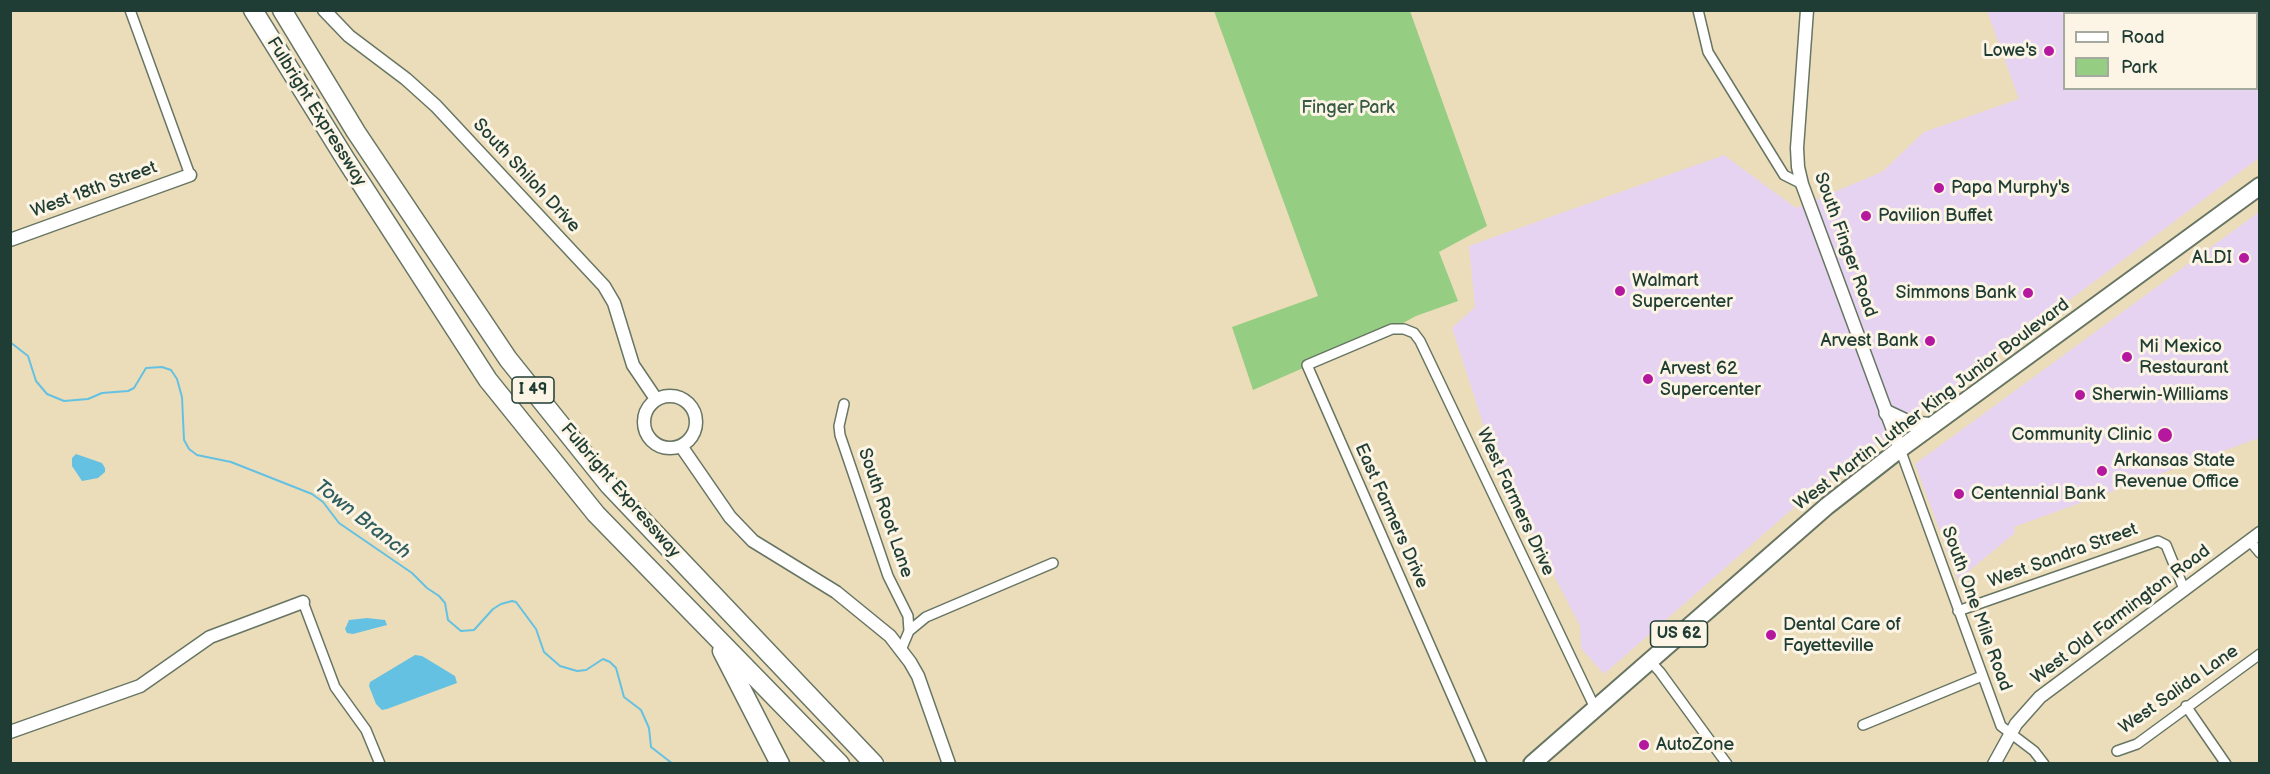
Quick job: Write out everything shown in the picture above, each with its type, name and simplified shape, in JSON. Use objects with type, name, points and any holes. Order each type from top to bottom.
[{"type":"highway","name":"Fulbright Expressway","points":[[253,10],[346,160],[488,380],[596,514],[840,764]]},
{"type":"highway","name":"Fulbright Expressway","points":[[282,10],[356,132],[508,359],[609,485],[874,764]]},
{"type":"highway","name":"West Martin Luther King Junior Boulevard","points":[[1532,764],[1820,512],[1900,449],[2259,186]]},
{"type":"highway","points":[[713,633],[780,764]]},
{"type":"highway","points":[[838,727],[889,764]]},
{"type":"main road","points":[[1887,413],[1908,423],[1932,426]]},
{"type":"street","points":[[130,10],[190,175]]},
{"type":"street","name":"South Shiloh Drive","points":[[324,10],[349,36],[406,79],[436,106],[604,286],[614,303],[633,365],[656,399]]},
{"type":"street","points":[[1698,10],[1708,52],[1784,175],[1802,184]]},
{"type":"street","name":"South Finger Road","points":[[1807,10],[1797,148],[1798,167],[1802,184],[1900,449]]},
{"type":"street","name":"West 18th Street","points":[[10,240],[190,175]]},
{"type":"street","name":"West Farmers Drive","points":[[1392,329],[1404,329],[1414,333],[1420,341],[1595,708]]},
{"type":"street","name":"East Farmers Drive","points":[[1392,329],[1307,365],[1482,764]]},
{"type":"street","points":[[674,395],[690,403],[695,411],[696,429],[692,437],[681,446],[661,447],[648,436],[644,420],[650,405],[656,399],[674,395]]},
{"type":"street","name":"South Root Lane","points":[[844,404],[839,426],[840,435],[888,576],[908,616],[909,630]]},
{"type":"street","points":[[681,446],[730,518],[753,542],[836,592],[875,622],[901,650],[921,685],[949,764]]},
{"type":"street","name":"South One Mile Road","points":[[1900,449],[2001,726],[2034,750],[2044,764]]},
{"type":"street","points":[[2255,537],[2259,553]]},
{"type":"street","name":"West Old Farmington Road","points":[[1994,764],[2010,733],[2028,710],[2056,684],[2255,537]]},
{"type":"street","name":"West Sandra Street","points":[[1958,610],[2158,541],[2166,545],[2184,589]]},
{"type":"street","points":[[901,650],[909,630],[926,617],[1053,562]]},
{"type":"street","points":[[10,732],[140,686],[210,637],[303,602],[335,687],[366,730],[380,764]]},
{"type":"street","name":"West Salida Lane","points":[[2117,751],[2137,744],[2259,654]]},
{"type":"street","points":[[1649,660],[1727,764]]},
{"type":"street","points":[[1863,725],[1982,676]]},
{"type":"street","points":[[2186,706],[2226,764]]},
{"type":"shaded area","points":[[1987,11],[2259,11],[2259,158],[1798,504],[1604,674],[1581,648],[1580,626],[1509,488],[1489,442],[1452,328],[1475,307],[1469,246],[1724,155],[1796,208],[1882,172],[1924,132],[2019,99]]},
{"type":"shaded area","points":[[2259,212],[2259,438],[2014,527],[2015,533],[1958,580],[1915,464]]},
{"type":"green space","name":"Finger Park","points":[[1214,11],[1410,11],[1487,226],[1439,252],[1458,301],[1416,316],[1392,329],[1253,390],[1232,327],[1318,296]]},
{"type":"water","points":[[76,454],[102,463],[105,472],[98,478],[82,481],[72,466],[72,458]]},
{"type":"water","points":[[367,618],[385,620],[387,625],[353,634],[347,633],[345,629],[349,620]]},
{"type":"water","points":[[415,655],[422,656],[455,676],[457,683],[382,710],[376,704],[369,686],[370,682]]},
{"type":"waterway","name":"Town Branch","points":[[10,342],[28,356],[36,381],[47,394],[64,401],[88,399],[102,393],[128,391],[134,388],[146,368],[162,367],[171,370],[177,379],[182,397],[184,440],[189,449],[197,455],[231,462],[312,494],[323,502],[339,523],[412,573],[439,596],[445,603],[448,620],[461,631],[474,630],[493,609],[512,601],[516,602],[536,629],[544,652],[560,666],[577,671],[586,670],[603,659],[610,662],[616,668],[624,697],[641,710],[649,728],[651,747],[673,764]]},
{"type":"place","name":"Lowe's","points":[[2049,51]]},
{"type":"place","name":"Papa Murphy's","points":[[1939,188]]},
{"type":"place","name":"Pavilion Buffet","points":[[1866,216]]},
{"type":"place","name":"ALDI","points":[[2244,258]]},
{"type":"place","name":"Walmart Supercenter","points":[[1620,291]]},
{"type":"place","name":"Simmons Bank","points":[[2028,293]]},
{"type":"place","name":"Arvest Bank","points":[[1930,341]]},
{"type":"place","name":"Mi Mexico Restaurant","points":[[2127,357]]},
{"type":"place","name":"Arvest 62 Supercenter","points":[[1648,379]]},
{"type":"place","name":"Sherwin-Williams","points":[[2080,395]]},
{"type":"place","name":"Community Clinic","points":[[2165,435]]},
{"type":"place","name":"Arkansas State Revenue Office","points":[[2102,471]]},
{"type":"place","name":"Centennial Bank","points":[[1959,494]]},
{"type":"place","name":"Dental Care of Fayetteville","points":[[1771,635]]},
{"type":"place","name":"AutoZone","points":[[1644,745]]}]
